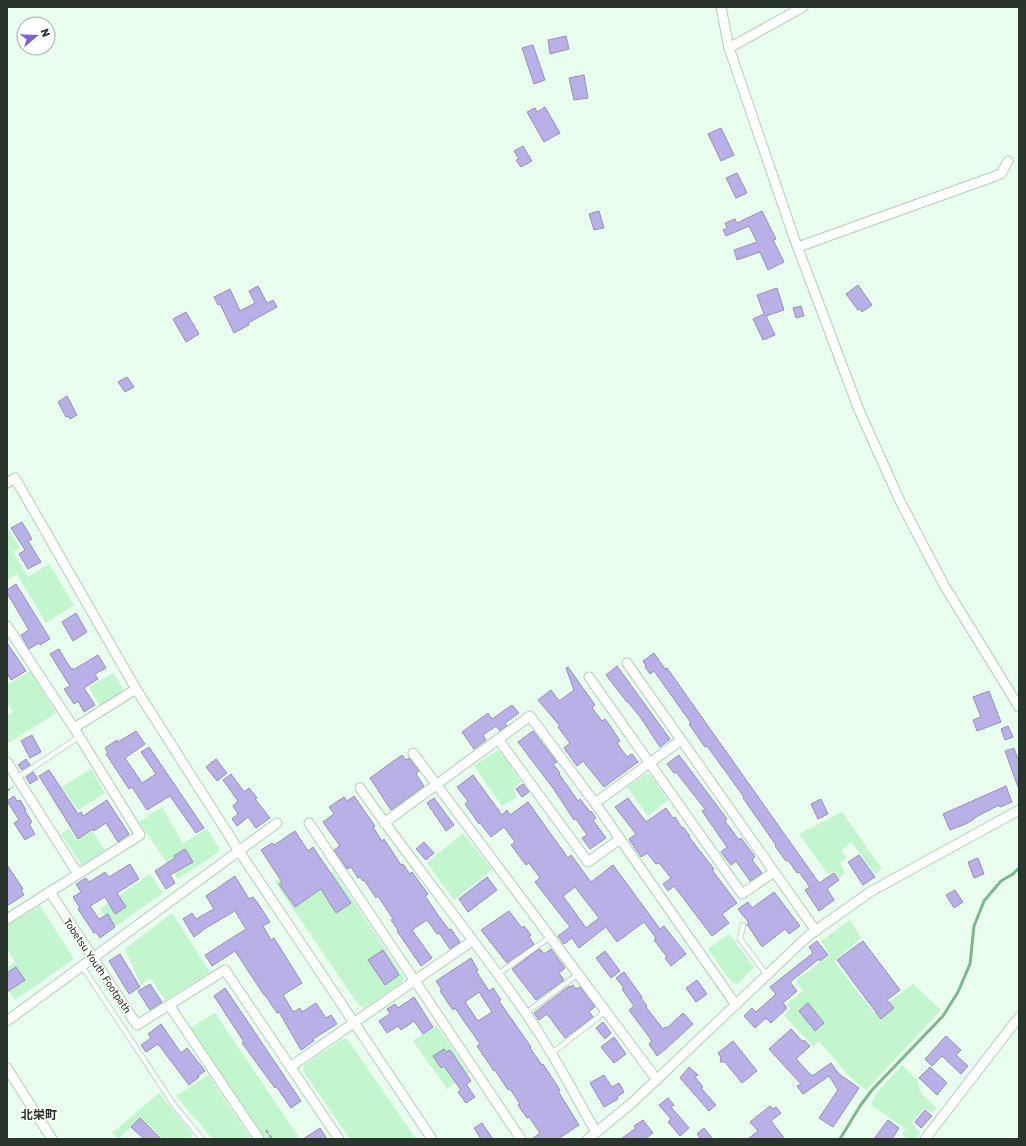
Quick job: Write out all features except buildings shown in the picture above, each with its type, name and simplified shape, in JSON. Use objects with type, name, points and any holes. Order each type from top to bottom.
[{"type":"street","points":[[721,7],[729,48],[798,247],[859,410],[900,500],[944,585],[1019,707]]},
{"type":"street","points":[[729,48],[803,7]]},
{"type":"street","points":[[798,247],[1001,174],[1008,161]]},
{"type":"street","points":[[7,483],[15,478],[136,689],[239,851],[432,1139]]},
{"type":"street","points":[[7,626],[74,728],[140,835],[7,919]]},
{"type":"street","points":[[627,663],[816,931]]},
{"type":"street","points":[[589,677],[742,894],[774,872]]},
{"type":"street","points":[[74,728],[136,689]]},
{"type":"street","points":[[384,823],[530,716],[595,803],[736,1005]]},
{"type":"street","points":[[498,739],[588,862],[620,839]]},
{"type":"street","points":[[595,803],[681,740]]},
{"type":"street","points":[[413,753],[657,1080]]},
{"type":"street","points":[[7,762],[78,874]]},
{"type":"street","points":[[360,788],[384,823],[526,1013],[596,1132]]},
{"type":"street","points":[[588,1139],[657,1080],[808,936],[870,892],[1019,810]]},
{"type":"street","points":[[7,1020],[277,823]]},
{"type":"street","points":[[310,824],[521,1139]]},
{"type":"street","points":[[50,892],[137,1025],[225,970],[339,1139]]},
{"type":"street","points":[[290,1067],[472,941]]},
{"type":"street","points":[[169,1005],[259,1139]]},
{"type":"street","points":[[925,1139],[1019,1017]]},
{"type":"street","points":[[7,1068],[52,1139]]},
{"type":"lane","points":[[18,781],[79,737]]},
{"type":"lane","points":[[743,925],[740,939],[767,975]]},
{"type":"lane","points":[[497,975],[550,937]]},
{"type":"lane","points":[[82,966],[174,1105],[202,1139]]},
{"type":"lane","points":[[526,1013],[578,974]]},
{"type":"lane","points":[[551,1054],[606,1011]]},
{"type":"path","points":[[7,791],[18,781]]},
{"type":"path","points":[[263,1126],[272,1139]]},
{"type":"green space","points":[[7,527],[20,547],[13,552],[28,577],[49,564],[74,605],[46,623],[17,574],[7,580]]},
{"type":"green space","points":[[30,671],[56,713],[7,744],[7,716],[13,712],[7,703],[7,685]]},
{"type":"green space","points":[[113,673],[123,688],[119,695],[100,706],[89,687]]},
{"type":"green space","points":[[496,751],[501,752],[521,782],[513,789],[517,797],[502,806],[474,766]]},
{"type":"green space","points":[[91,769],[105,793],[78,810],[62,787]]},
{"type":"green space","points":[[646,774],[650,775],[668,800],[648,816],[627,787]]},
{"type":"green space","points":[[162,807],[183,843],[207,829],[219,848],[217,853],[178,879],[139,822]]},
{"type":"green space","points":[[842,812],[882,869],[875,874],[851,842],[841,850],[846,858],[840,863],[845,873],[839,878],[834,871],[828,874],[799,834]]},
{"type":"green space","points":[[69,829],[77,841],[92,831],[105,850],[82,865],[61,834]]},
{"type":"green space","points":[[463,833],[492,870],[454,900],[427,863]]},
{"type":"green space","points":[[297,870],[309,887],[333,871],[404,977],[402,982],[365,1008],[359,1006],[275,882]]},
{"type":"green space","points":[[150,874],[163,893],[113,928],[100,909]]},
{"type":"green space","points":[[40,906],[74,959],[15,1000],[7,988],[7,968],[15,962],[7,949],[7,925]]},
{"type":"green space","points":[[172,913],[210,972],[165,1000],[151,979],[141,985],[125,949]]},
{"type":"green space","points":[[850,920],[861,938],[834,961],[874,1013],[913,984],[941,1010],[866,1090],[850,1077],[819,1041],[813,1046],[784,1015],[791,1008],[787,1004],[803,991],[796,980],[830,955],[821,941]]},
{"type":"green space","points":[[729,934],[754,967],[738,984],[732,983],[708,949]]},
{"type":"green space","points":[[215,1013],[300,1139],[265,1139],[190,1028]]},
{"type":"green space","points":[[437,1026],[469,1073],[447,1089],[413,1041]]},
{"type":"green space","points":[[344,1038],[348,1040],[416,1139],[350,1139],[303,1071],[304,1065]]},
{"type":"green space","points":[[902,1065],[917,1080],[921,1093],[937,1108],[933,1113],[924,1108],[912,1123],[920,1133],[916,1139],[908,1139],[902,1134],[906,1129],[871,1105],[876,1094]]},
{"type":"green space","points":[[208,1075],[251,1139],[213,1139],[176,1096]]},
{"type":"green space","points":[[159,1093],[193,1135],[189,1139],[163,1139],[140,1117],[119,1139],[112,1133]]},
{"type":"waterway","points":[[840,1139],[860,1106],[872,1090],[943,1016],[958,992],[970,964],[974,926],[984,901],[1001,881],[1013,874],[1019,868]]},
{"type":"district","name":"北栄町","points":[[39,1115]]}]
